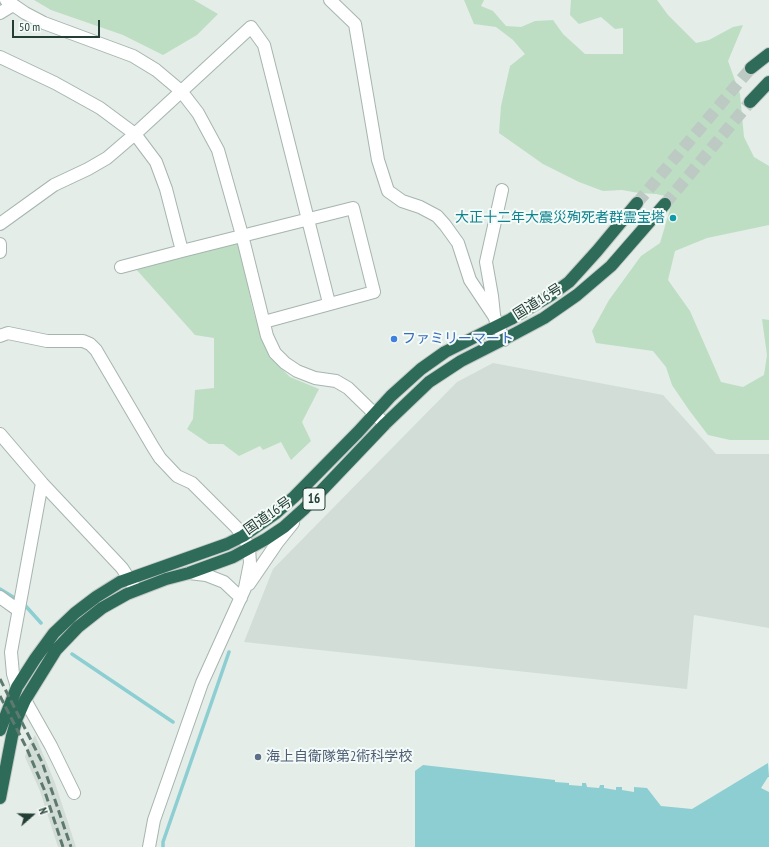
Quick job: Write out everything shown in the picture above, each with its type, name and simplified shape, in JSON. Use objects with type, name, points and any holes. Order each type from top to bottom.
[{"type":"highway","points":[[751,68],[769,54]]},
{"type":"highway","points":[[750,102],[769,82]]},
{"type":"highway","name":"国道16号","points":[[0,730],[17,687],[54,633],[75,613],[96,596],[120,582],[227,544],[243,536],[276,513],[294,497],[391,396],[421,369],[445,352],[496,321],[537,305],[569,282],[638,203]]},
{"type":"highway","name":"国道16号","points":[[0,798],[12,736],[25,700],[56,650],[78,628],[102,608],[127,594],[166,579],[189,573],[233,557],[266,539],[284,527],[304,509],[385,424],[429,382],[461,361],[504,340],[561,307],[577,295],[611,266],[665,204]]},
{"type":"highway","points":[[606,241],[620,254]]},
{"type":"street","points":[[330,0],[355,24],[378,160],[388,191],[402,201],[420,207],[436,216],[445,225],[458,243],[470,280],[496,321],[504,340]]},
{"type":"street","points":[[0,13],[10,3],[44,23],[133,56],[156,70],[181,91],[198,113],[218,150],[242,235],[267,336],[275,353],[285,363],[297,371],[315,378],[336,381],[348,388],[385,424]]},
{"type":"street","points":[[0,224],[54,185],[107,158],[251,27],[264,45],[329,303]]},
{"type":"street","points":[[0,57],[55,83],[100,108],[135,134],[156,162],[166,189],[182,251]]},
{"type":"street","points":[[496,321],[486,262],[502,190]]},
{"type":"street","points":[[121,267],[353,208],[374,292],[329,303],[264,322]]},
{"type":"street","points":[[0,244],[0,252]]},
{"type":"street","points":[[0,336],[8,333],[47,341],[83,341],[90,344],[96,350],[160,458],[178,476],[192,483],[243,536],[249,548],[250,563],[243,593]]},
{"type":"street","points":[[0,434],[42,483],[122,568],[136,590]]},
{"type":"street","points":[[17,687],[13,674],[11,652],[42,483]]},
{"type":"street","points":[[149,847],[154,820],[202,683],[243,593],[277,543],[304,509]]},
{"type":"street","points":[[189,573],[206,575],[224,582],[243,593]]},
{"type":"street","points":[[0,597],[18,610]]},
{"type":"street","points":[[25,700],[51,746],[74,793]]},
{"type":"shaded area","points":[[493,363],[663,395],[716,454],[769,454],[769,628],[694,615],[687,689],[244,642],[273,569],[457,382]]},
{"type":"shaded area","points":[[35,735],[55,783],[76,847],[58,847],[40,791],[25,757],[27,749]]},
{"type":"green space","points":[[34,0],[194,0],[218,14],[197,35],[163,55],[123,35],[51,10]]},
{"type":"green space","points":[[464,0],[484,0],[481,6],[493,11],[506,26],[521,27],[535,21],[553,20],[563,34],[585,54],[623,54],[623,28],[615,29],[601,17],[579,24],[570,15],[571,0],[657,0],[668,15],[696,43],[709,40],[733,27],[743,25],[728,61],[740,94],[744,137],[754,157],[769,166],[769,225],[707,238],[675,251],[668,280],[690,311],[721,382],[743,387],[764,375],[767,355],[762,319],[769,320],[769,440],[730,440],[708,435],[672,385],[666,367],[653,351],[596,343],[592,331],[609,300],[641,256],[660,243],[671,206],[665,196],[622,190],[603,191],[579,182],[543,164],[499,133],[501,106],[510,66],[525,54],[513,40],[496,27],[474,24]]},
{"type":"green space","points":[[238,239],[252,306],[261,337],[270,357],[290,377],[319,389],[302,422],[311,441],[291,460],[281,442],[263,450],[260,446],[239,456],[223,444],[209,444],[187,429],[193,419],[195,390],[214,388],[214,338],[195,335],[135,268]]},
{"type":"water","points":[[768,763],[769,777],[761,788],[769,792],[769,847],[415,847],[415,771],[423,765],[555,780],[555,782],[569,783],[569,785],[582,786],[582,783],[586,783],[587,787],[599,788],[600,785],[604,785],[604,788],[616,790],[616,787],[622,787],[622,790],[634,792],[634,787],[647,788],[661,806],[692,809]]},
{"type":"waterway","points":[[0,589],[18,600]]},
{"type":"waterway","points":[[23,603],[41,623]]},
{"type":"waterway","points":[[163,847],[163,842],[229,652]]},
{"type":"waterway","points":[[72,654],[173,722]]},
{"type":"tunnel","points":[[637,203],[751,68]]},
{"type":"tunnel","points":[[665,204],[750,102]]},
{"type":"railway","points":[[0,679],[42,762],[71,847]]},
{"type":"railway","points":[[0,696],[27,749],[44,789],[63,847]]},
{"type":"place","name":"大正十二年大震災殉死者群霊宝塔","points":[[673,218]]},
{"type":"place","name":"ファミリーマート","points":[[394,339]]},
{"type":"place","name":"海上自衛隊第2術科学校","points":[[258,757]]}]
